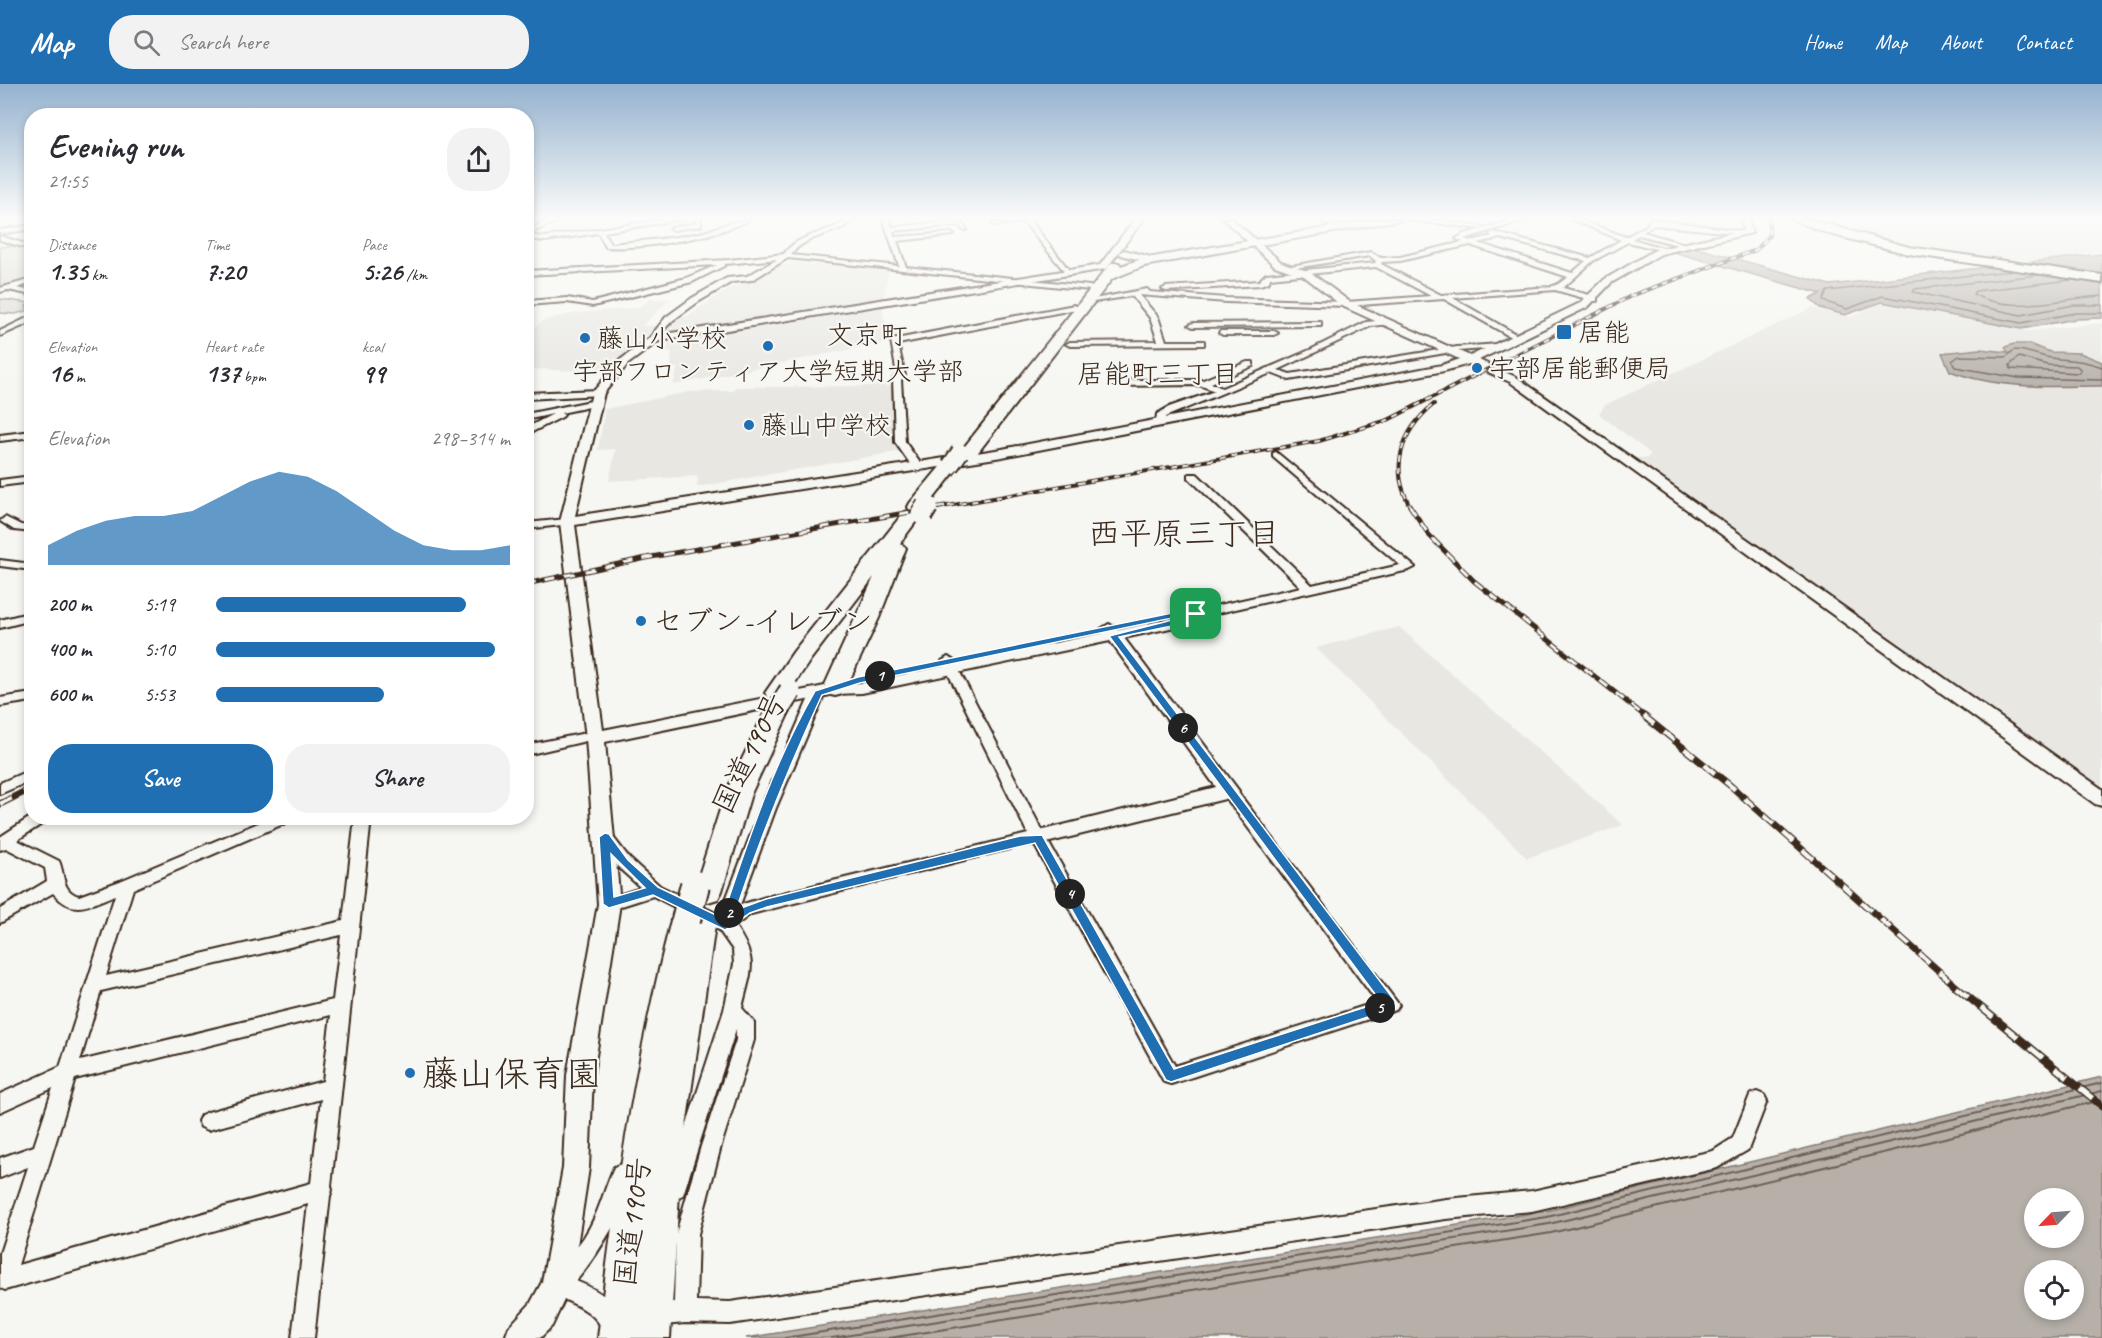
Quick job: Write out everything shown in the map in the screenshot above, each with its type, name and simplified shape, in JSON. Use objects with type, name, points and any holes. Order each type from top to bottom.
[{"type":"highway","name":"国道190号","points":[[646,1329],[663,1162],[704,923],[702,888],[738,794],[778,702],[802,656],[920,510],[1102,278]]},
{"type":"highway","name":"国道190号","points":[[778,702],[896,548],[920,510]]},
{"type":"highway","points":[[827,691],[853,672],[896,548]]},
{"type":"highway","name":"国道190号","points":[[646,1329],[631,1213],[677,957],[704,923]]},
{"type":"street","points":[[534,281],[555,280],[560,278]]},
{"type":"street","points":[[534,302],[567,300],[593,304],[692,278]]},
{"type":"street","points":[[556,1286],[576,1168],[580,1076],[609,904],[595,738],[567,522],[597,398],[604,384],[652,340],[669,319],[695,300],[730,280],[751,278]]},
{"type":"street","points":[[989,278],[1086,295],[1136,294],[1260,283],[1266,280],[1266,278]]},
{"type":"street","points":[[652,340],[1028,278]]},
{"type":"street","points":[[1086,295],[1090,278]]},
{"type":"street","points":[[1310,278],[1346,304],[1506,375],[2102,799]]},
{"type":"street","points":[[1406,278],[1516,338]]},
{"type":"street","points":[[1556,288],[1572,278]]},
{"type":"street","points":[[534,524],[567,522],[918,466],[1422,372],[1472,359],[1516,338],[1594,298],[1608,281],[1614,278]]},
{"type":"street","points":[[3,289],[24,282]]},
{"type":"street","points":[[1136,294],[1225,307],[1346,304],[1556,288],[1594,298]]},
{"type":"street","points":[[3,289],[24,291]]},
{"type":"street","points":[[1136,294],[1154,317],[1163,343]]},
{"type":"street","points":[[918,466],[900,442],[897,379],[901,376],[894,342],[1086,295]]},
{"type":"street","points":[[1225,307],[1236,333]]},
{"type":"street","points":[[1161,421],[1160,416],[1165,412],[1271,370],[1369,324],[1387,322]]},
{"type":"street","points":[[0,334],[24,323]]},
{"type":"street","points":[[1247,323],[1253,334]]},
{"type":"street","points":[[1193,325],[1318,324]]},
{"type":"street","points":[[1223,333],[1274,333]]},
{"type":"street","points":[[1070,344],[1202,343]]},
{"type":"street","points":[[1271,370],[1289,377],[1450,350],[1499,346]]},
{"type":"street","points":[[1114,383],[1204,383],[1250,364]]},
{"type":"street","points":[[1204,383],[1222,391]]},
{"type":"street","points":[[534,396],[597,398]]},
{"type":"street","points":[[534,428],[571,408],[597,398]]},
{"type":"street","points":[[534,415],[571,408]]},
{"type":"street","points":[[0,438],[24,435]]},
{"type":"street","points":[[534,748],[827,691],[862,688],[950,665],[1111,632],[1183,621],[1196,614],[1409,567],[1276,455]]},
{"type":"street","points":[[1193,476],[1309,588]]},
{"type":"street","points":[[0,483],[24,480]]},
{"type":"street","points":[[5,520],[18,528],[24,528]]},
{"type":"street","points":[[0,563],[24,566]]},
{"type":"street","points":[[0,624],[24,618]]},
{"type":"street","points":[[950,665],[1038,838],[1171,1076],[1390,1005],[1111,632]]},
{"type":"street","points":[[853,672],[950,665]]},
{"type":"street","points":[[704,923],[756,834],[782,769],[827,691]]},
{"type":"street","points":[[0,702],[24,698]]},
{"type":"street","points":[[0,789],[24,778]]},
{"type":"street","points":[[704,923],[766,903],[1229,791]]},
{"type":"street","points":[[3,843],[30,825]]},
{"type":"street","points":[[3,843],[53,865],[55,884],[68,899],[79,902],[126,885],[267,825]]},
{"type":"street","points":[[303,1338],[322,1190],[362,825]]},
{"type":"street","points":[[605,837],[624,863],[654,890],[741,949],[743,964],[733,1010],[680,1174],[646,1329]]},
{"type":"street","points":[[0,917],[55,884]]},
{"type":"street","points":[[126,885],[5,1271],[5,1279],[322,1190]]},
{"type":"street","points":[[609,904],[654,890]]},
{"type":"street","points":[[94,986],[350,926]]},
{"type":"street","points":[[520,1338],[540,1315],[556,1286],[577,1266],[607,1222],[618,1189],[657,1009],[677,957]]},
{"type":"street","points":[[0,1103],[66,1073],[342,1005]]},
{"type":"street","points":[[646,1329],[687,1234],[711,1146],[745,1040],[745,1022],[733,1010]]},
{"type":"street","points":[[208,1121],[333,1087]]},
{"type":"street","points":[[556,1286],[600,1303],[612,1317],[646,1329],[730,1313],[1446,1209],[1532,1201],[1716,1159],[1741,1144],[1757,1101]]},
{"type":"street","points":[[0,1168],[42,1152]]},
{"type":"shaded area","points":[[0,278],[24,278],[24,280],[0,288]]},
{"type":"shaded area","points":[[751,278],[888,278],[883,298],[660,334],[676,316],[688,316],[718,295]]},
{"type":"shaded area","points":[[0,299],[24,302],[24,312],[0,313]]},
{"type":"shaded area","name":"藤山小学校","points":[[651,299],[670,299],[642,326],[660,326],[651,334],[635,341],[634,353],[613,372],[534,369],[534,327],[544,320],[575,313],[637,308]]},
{"type":"shaded area","points":[[1882,302],[2028,331],[2102,323],[2102,793],[1631,458],[1647,458],[1651,454],[1599,414],[1605,405],[1812,308],[1851,317]]},
{"type":"shaded area","name":"宇部フロンティア大学短期大学部","points":[[883,303],[883,315],[892,341],[673,385],[678,368],[671,367],[672,352],[667,351],[669,338]]},
{"type":"shaded area","name":"藤山中学校","points":[[893,386],[902,451],[697,487],[698,476],[609,481],[616,449],[598,450],[605,409],[689,392],[733,391],[736,387]]},
{"type":"shaded area","points":[[1399,627],[1623,825],[1527,858],[1316,648]]},
{"type":"water","points":[[1763,278],[1803,278],[1830,285],[1896,278],[2102,278],[2102,318],[2076,319],[2021,329],[1882,302],[1845,315],[1820,308],[1810,299],[1821,294]]},
{"type":"water","points":[[2014,344],[2029,344],[2050,352],[2080,353],[2102,362],[2102,386],[2025,386],[1986,381],[1950,371],[1942,353],[1980,349],[2008,352],[2005,347]]},
{"type":"water","points":[[2102,1077],[2102,1338],[746,1338],[1546,1211]]},
{"type":"railway","points":[[936,508],[1319,441],[1388,420],[1633,295],[1681,278]]},
{"type":"railway","points":[[1410,506],[1401,479],[1402,452],[1413,427],[1434,404]]},
{"type":"railway","points":[[534,582],[651,557],[945,506]]},
{"type":"railway","points":[[1410,506],[1429,535],[1474,581],[1646,717]]},
{"type":"railway","points":[[1644,716],[1732,787],[1958,988]]},
{"type":"railway","points":[[0,804],[24,792]]},
{"type":"railway","points":[[1956,987],[2102,1106]]},
{"type":"place","name":"居能","points":[[1564,332]]},
{"type":"place","name":"藤山小学校","points":[[585,338]]},
{"type":"place","name":"宇部フロンティア大学短期大学部","points":[[768,346]]},
{"type":"place","name":"宇部居能郵便局","points":[[1477,368]]},
{"type":"place","name":"藤山中学校","points":[[749,425]]},
{"type":"place","name":"セブン-イレブン","points":[[641,621]]},
{"type":"place","name":"藤山保育園","points":[[410,1073]]},
{"type":"district","name":"文京町","points":[[867,335]]},
{"type":"district","name":"居能町三丁目","points":[[1158,374]]},
{"type":"district","name":"西平原三丁目","points":[[1184,533]]},
{"type":"route","points":[[1196,614],[1177,615],[858,680],[819,693],[782,769],[756,834],[725,925],[654,890],[624,863],[605,837],[609,904],[654,890],[668,896],[725,925],[745,910],[766,903],[1020,840],[1038,838],[1171,1076],[1390,1005],[1113,636],[1183,621],[1196,614]]}]
